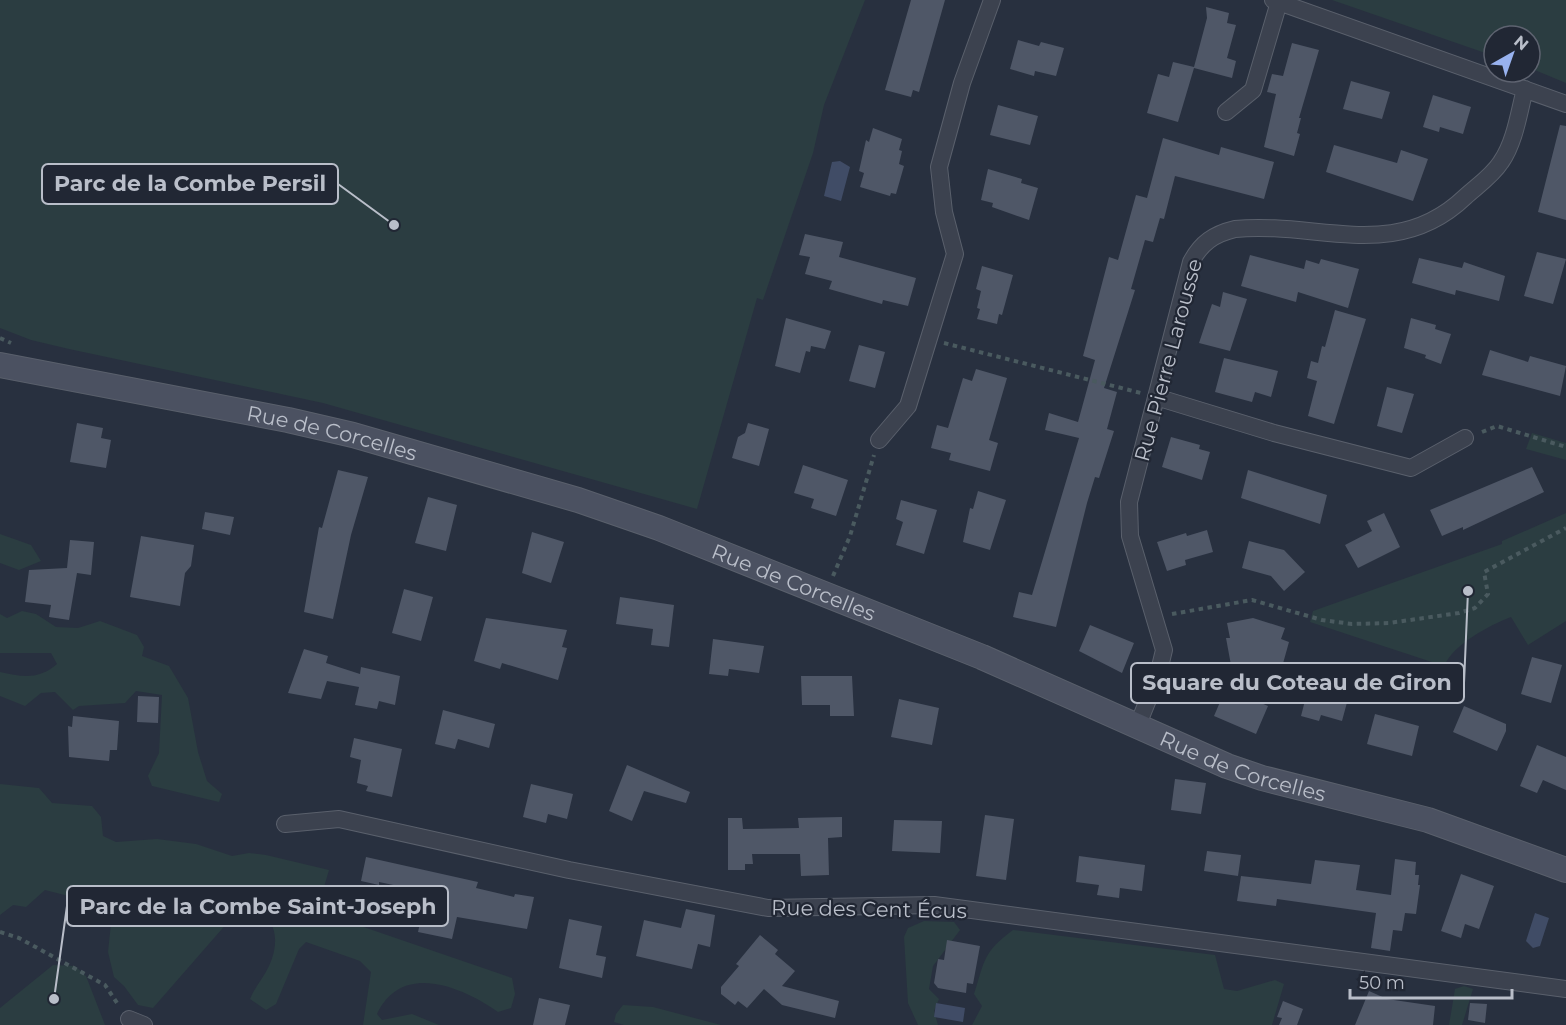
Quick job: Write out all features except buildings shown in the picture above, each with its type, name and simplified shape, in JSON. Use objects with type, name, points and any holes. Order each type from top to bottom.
[{"type":"main road","name":"Rue de Corcelles","points":[[0,364],[288,420],[376,441],[578,500],[826,593],[982,657],[1137,727],[1262,778],[1428,820],[1566,870]]},
{"type":"street","points":[[879,440],[908,406],[955,254],[944,212],[939,167],[962,83],[992,0]]},
{"type":"street","points":[[1226,112],[1253,90],[1276,1],[1566,104]]},
{"type":"street","name":"Rue Pierre Larousse","points":[[1137,727],[1163,662],[1164,650],[1130,536],[1128,512],[1191,262],[1204,243],[1220,233],[1243,228],[1378,235],[1404,232],[1434,222],[1450,212],[1501,163],[1510,144],[1525,89]]},
{"type":"street","points":[[1156,397],[1275,433],[1411,468],[1465,438]]},
{"type":"street","name":"Rue des Cent Écus","points":[[285,824],[339,819],[568,870],[768,908],[934,905],[1566,989]]},
{"type":"path","points":[[929,339],[1156,397]]},
{"type":"path","points":[[1465,438],[1497,426],[1566,447]]},
{"type":"path","points":[[826,593],[850,536],[879,440]]},
{"type":"path","points":[[1156,617],[1252,600],[1322,620],[1352,624],[1389,623],[1459,613],[1475,608],[1488,594],[1484,572],[1566,528]]},
{"type":"path","points":[[0,932],[19,938],[105,985],[136,1022]]},
{"type":"shaded area","points":[[0,0],[865,0],[824,105],[813,153],[763,300],[757,298],[697,509],[323,403],[69,349],[31,340],[0,328]]},
{"type":"shaded area","points":[[1332,0],[1566,0],[1566,83],[1542,73],[1542,24],[1482,24],[1482,52]]},
{"type":"shaded area","points":[[1532,433],[1566,443],[1566,460],[1526,449]]},
{"type":"shaded area","points":[[1566,513],[1566,621],[1528,645],[1511,617],[1492,625],[1464,643],[1455,650],[1444,666],[1310,622],[1313,611],[1502,544],[1502,541]]},
{"type":"shaded area","points":[[0,534],[31,545],[41,561],[19,570],[0,563]]},
{"type":"shaded area","points":[[22,611],[36,614],[56,627],[78,628],[100,621],[137,635],[144,647],[142,656],[169,666],[188,698],[198,752],[207,781],[222,794],[219,802],[152,786],[148,776],[159,753],[162,695],[136,691],[125,703],[79,706],[73,710],[55,692],[41,693],[25,706],[0,696],[0,672],[30,676],[44,673],[57,664],[51,653],[0,653],[0,614],[7,618]]},
{"type":"shaded area","points":[[0,784],[39,788],[52,803],[92,806],[101,817],[103,836],[116,842],[157,839],[196,844],[232,856],[249,853],[266,855],[329,870],[317,911],[512,978],[515,994],[511,1008],[498,1012],[467,994],[433,984],[417,983],[401,988],[388,998],[377,1014],[382,1020],[412,1014],[439,1025],[363,1025],[371,972],[360,961],[306,942],[299,949],[276,1004],[266,1010],[250,999],[273,956],[275,936],[273,927],[262,913],[242,906],[153,1008],[138,1005],[114,977],[108,952],[112,914],[107,902],[88,901],[45,890],[26,907],[13,905],[0,915]]},
{"type":"shaded area","points":[[924,921],[954,922],[960,930],[933,966],[929,989],[939,999],[934,1011],[938,1025],[918,1025],[908,1003],[904,937],[908,928]]},
{"type":"shaded area","points":[[1013,930],[1215,955],[1224,989],[1237,991],[1275,980],[1284,984],[1272,1025],[972,1025],[982,1006],[974,994],[986,957]]},
{"type":"shaded area","points":[[53,965],[75,966],[86,976],[105,1025],[0,1025],[0,1008]]},
{"type":"shaded area","points":[[1464,986],[1473,989],[1462,1025],[1449,1025],[1455,989]]},
{"type":"shaded area","points":[[623,1005],[653,1007],[721,1025],[624,1025],[614,1022],[616,1014]]},
{"type":"water","points":[[840,161],[850,167],[841,201],[824,196],[832,162]]},
{"type":"water","points":[[1535,913],[1549,918],[1540,946],[1533,948],[1526,941]]},
{"type":"water","points":[[936,1003],[965,1008],[963,1022],[934,1017]]},
{"type":"place","name":"Parc de la Combe Persil","points":[[394,225]]},
{"type":"place","name":"Square du Coteau de Giron","points":[[1468,591]]},
{"type":"place","name":"Parc de la Combe Saint-Joseph","points":[[54,999]]}]
